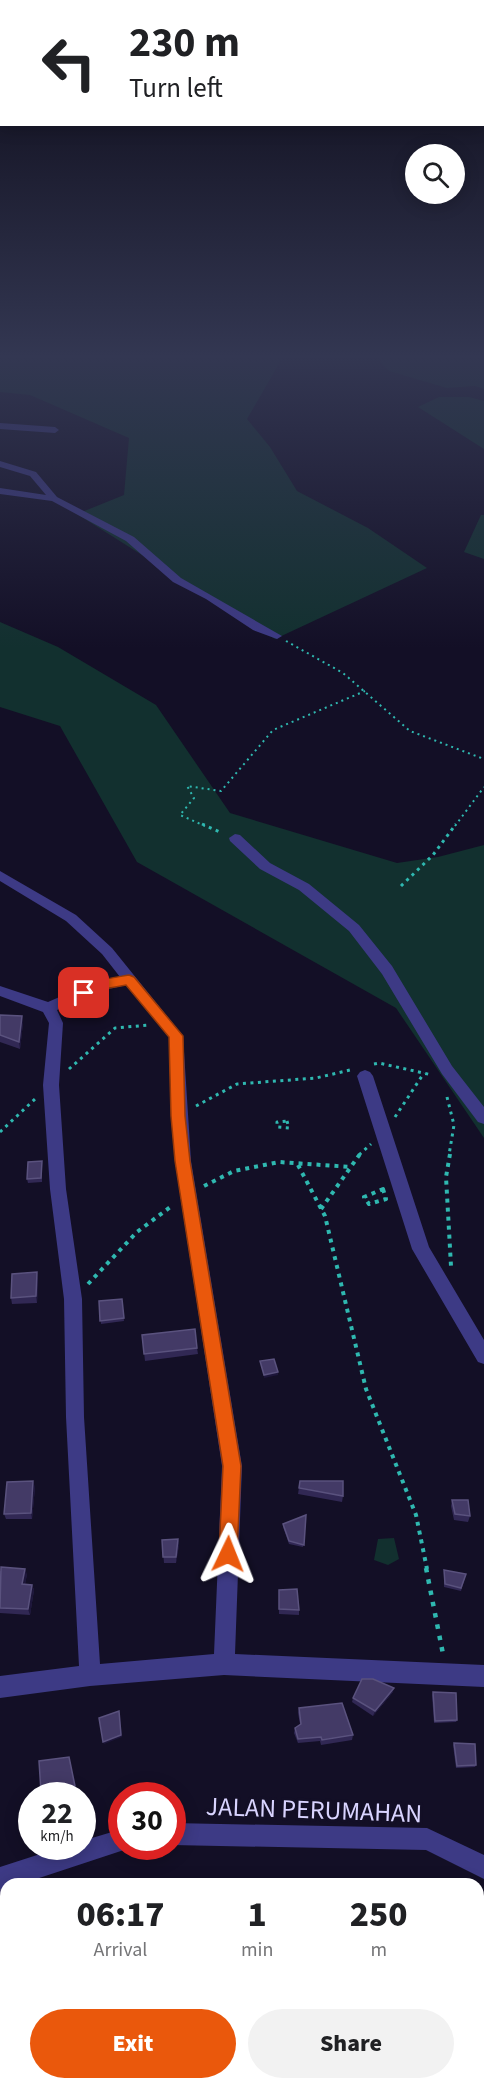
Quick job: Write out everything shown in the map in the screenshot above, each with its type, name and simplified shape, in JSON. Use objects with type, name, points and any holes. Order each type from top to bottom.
[{"type":"street","points":[[0,464],[33,474],[54,499]]},
{"type":"street","points":[[0,491],[54,499],[130,539],[177,580],[210,597],[257,628],[277,636]]},
{"type":"street","points":[[235,838],[265,866],[304,887],[354,928],[387,970],[447,1071],[484,1118]]},
{"type":"street","points":[[0,875],[71,918],[107,951],[176,1036],[178,1116],[199,1272],[232,1466],[224,1664]]},
{"type":"street","points":[[0,991],[49,1008],[101,985],[129,980]]},
{"type":"street","points":[[49,1008],[56,1023],[51,1085],[58,1189],[73,1299],[75,1417],[90,1675]]},
{"type":"street","points":[[364,1070],[421,1249],[484,1356]]},
{"type":"street","points":[[0,1687],[90,1675],[224,1664],[484,1676]]},
{"type":"street","name":"JALAN PERUMAHAN","points":[[186,1834],[427,1839],[484,1867]]},
{"type":"street","points":[[3,1878],[108,1844]]},
{"type":"path","points":[[277,636],[343,673],[410,731],[484,759]]},
{"type":"path","points":[[235,838],[180,815],[194,798],[187,786],[221,791],[273,730],[365,691]]},
{"type":"path","points":[[401,886],[433,855],[484,788]]},
{"type":"path","points":[[0,1132],[115,1028],[155,1024],[171,1029]]},
{"type":"path","points":[[178,1116],[237,1084],[316,1078],[364,1070],[378,1063],[433,1075]]},
{"type":"path","points":[[445,1087],[454,1125],[446,1177],[452,1268]]},
{"type":"path","points":[[351,1167],[298,1165],[325,1216],[366,1389],[416,1515],[447,1674]]},
{"type":"path","points":[[383,1189],[386,1199],[369,1204],[364,1197],[383,1189]]},
{"type":"green space","points":[[128,452],[273,452],[297,491],[368,528],[427,568],[275,639],[77,514],[124,495]]},
{"type":"green space","points":[[481,515],[484,515],[484,559],[464,552]]},
{"type":"green space","points":[[0,622],[58,647],[156,705],[230,813],[397,863],[438,857],[484,845],[484,1138],[396,1008],[137,862],[60,726],[0,707]]},
{"type":"green space","points":[[394,1538],[399,1559],[388,1565],[374,1560],[378,1539]]},
{"type":"building","points":[[0,1015],[22,1016],[19,1042],[0,1035]]},
{"type":"building","points":[[42,1161],[41,1178],[27,1179],[28,1162]]},
{"type":"building","points":[[37,1272],[36,1296],[11,1298],[12,1274]]},
{"type":"building","points":[[122,1299],[124,1318],[100,1321],[99,1301]]},
{"type":"building","points":[[195,1329],[197,1348],[144,1354],[142,1335]]},
{"type":"building","points":[[274,1359],[278,1372],[264,1375],[260,1361]]},
{"type":"building","points":[[33,1481],[31,1513],[4,1514],[7,1482]]},
{"type":"building","points":[[300,1481],[343,1481],[343,1496],[299,1488]]},
{"type":"building","points":[[452,1500],[468,1500],[470,1516],[455,1514]]},
{"type":"building","points":[[306,1515],[304,1545],[289,1541],[283,1524]]},
{"type":"building","points":[[178,1539],[176,1557],[163,1557],[162,1540]]},
{"type":"building","points":[[1,1567],[25,1569],[22,1584],[32,1585],[28,1609],[0,1608]]},
{"type":"building","points":[[444,1570],[466,1574],[461,1588],[445,1584]]},
{"type":"building","points":[[297,1589],[299,1610],[279,1609],[279,1590]]},
{"type":"building","points":[[362,1679],[373,1679],[394,1688],[375,1711],[353,1698]]},
{"type":"building","points":[[433,1692],[456,1693],[457,1720],[435,1721]]},
{"type":"building","points":[[342,1703],[353,1735],[322,1740],[321,1737],[298,1739],[295,1728],[301,1724],[299,1708]]},
{"type":"building","points":[[119,1711],[121,1735],[103,1742],[99,1718]]},
{"type":"building","points":[[454,1743],[475,1744],[476,1765],[457,1766]]},
{"type":"building","points":[[69,1757],[74,1782],[40,1782],[39,1761]]},
{"type":"route","points":[[84,993],[101,985],[129,980],[176,1036],[178,1116],[183,1161],[232,1466],[228,1554]]}]
